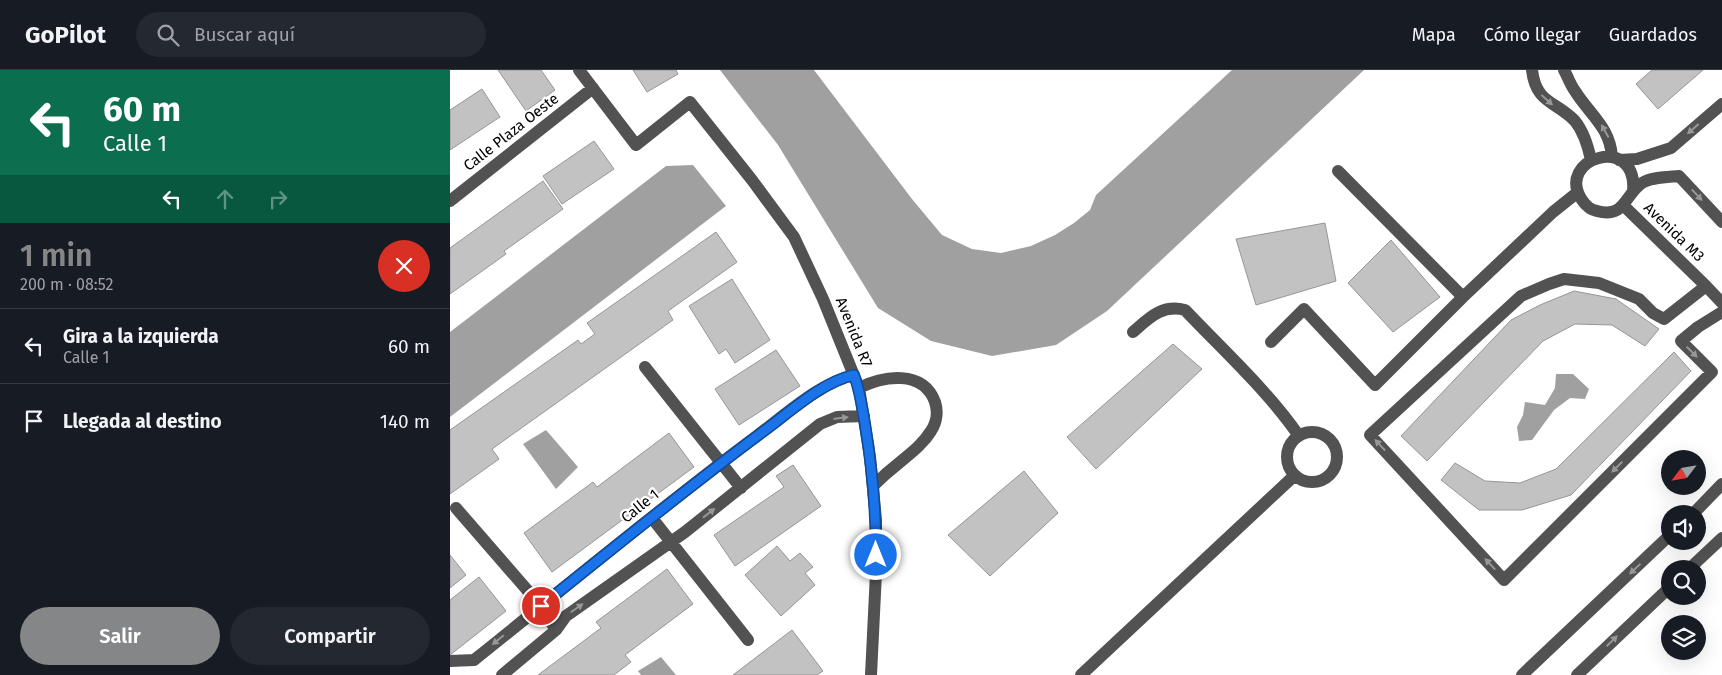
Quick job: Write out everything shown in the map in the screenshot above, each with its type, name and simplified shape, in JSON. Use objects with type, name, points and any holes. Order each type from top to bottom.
[{"type":"street","points":[[579,70],[593,88]]},
{"type":"street","points":[[1532,70],[1536,86],[1541,95],[1548,103],[1568,115],[1579,127],[1588,147],[1591,160]]},
{"type":"street","points":[[1564,70],[1574,90],[1607,134],[1616,159],[1629,170],[1634,184],[1630,199],[1624,206],[1616,211],[1601,212],[1587,206],[1578,192],[1578,178],[1581,171],[1591,160],[1605,156],[1616,159],[1637,159],[1671,148],[1722,104]]},
{"type":"street","name":"Avenida R7","points":[[593,88],[636,145],[690,102],[752,180],[794,237],[823,299],[854,375],[859,388],[864,416],[876,520],[876,573],[871,675]]},
{"type":"street","name":"Calle Plaza Oeste","points":[[450,200],[593,88]]},
{"type":"street","points":[[1338,171],[1463,297]]},
{"type":"street","points":[[1633,191],[1643,182],[1679,176],[1722,222]]},
{"type":"street","points":[[1271,342],[1304,310],[1375,384],[1463,297],[1553,212],[1578,192]]},
{"type":"street","name":"Avenida M3","points":[[1624,206],[1722,303]]},
{"type":"street","points":[[1706,286],[1664,319],[1653,314],[1639,299],[1599,283],[1564,279],[1521,296],[1370,435],[1504,580],[1712,372],[1681,341],[1698,327],[1722,312]]},
{"type":"street","points":[[1133,332],[1161,310],[1177,308],[1185,310],[1259,387],[1288,420],[1299,436]]},
{"type":"street","points":[[645,367],[720,463],[742,488]]},
{"type":"street","name":"Calle 1","points":[[450,661],[474,660],[720,463],[813,395],[844,378],[854,375]]},
{"type":"street","points":[[859,388],[881,379],[913,380],[928,390],[936,405],[936,422],[925,439],[873,486]]},
{"type":"street","points":[[502,675],[556,630],[566,616],[671,542],[742,488],[820,424],[837,417],[864,416]]},
{"type":"street","points":[[1312,432],[1324,436],[1334,444],[1337,463],[1330,474],[1320,481],[1306,481],[1295,475],[1289,464],[1288,451],[1294,440],[1299,436],[1312,432]]},
{"type":"street","points":[[1081,675],[1295,475]]},
{"type":"street","points":[[1702,505],[1722,484]]},
{"type":"street","points":[[456,508],[541,606],[556,630]]},
{"type":"street","points":[[652,518],[748,640]]},
{"type":"street","points":[[1699,560],[1722,538]]},
{"type":"street","points":[[1522,675],[1661,544]]},
{"type":"street","points":[[1577,675],[1661,596]]},
{"type":"shaded area","points":[[720,70],[814,70],[912,199],[942,235],[972,249],[1001,253],[1031,246],[1055,235],[1074,223],[1090,210],[1096,195],[1232,70],[1364,70],[1107,311],[1056,345],[992,356],[931,341],[878,308],[778,145]]},
{"type":"shaded area","points":[[693,165],[726,206],[450,417],[450,332],[666,166]]},
{"type":"shaded area","points":[[1556,374],[1573,374],[1589,389],[1585,399],[1570,398],[1554,410],[1532,440],[1519,441],[1517,427],[1523,415],[1525,402],[1545,405],[1555,388]]},
{"type":"shaded area","points":[[546,430],[578,467],[556,489],[523,444]]},
{"type":"shaded area","points":[[661,657],[676,675],[641,675],[638,671]]},
{"type":"building","points":[[498,70],[541,70],[555,90],[526,111]]},
{"type":"building","points":[[633,70],[676,70],[678,74],[647,92]]},
{"type":"building","points":[[1652,70],[1703,70],[1658,109],[1636,84]]},
{"type":"building","points":[[482,89],[500,117],[450,150],[450,110]]},
{"type":"building","points":[[594,141],[614,169],[562,204],[543,176]]},
{"type":"building","points":[[543,181],[563,209],[504,251],[506,254],[450,294],[450,248]]},
{"type":"building","points":[[1325,223],[1336,281],[1256,305],[1236,239]]},
{"type":"building","points":[[716,232],[737,262],[668,311],[673,320],[492,449],[499,459],[450,494],[450,430],[578,340],[581,344],[595,334],[587,323]]},
{"type":"building","points":[[1391,240],[1440,297],[1393,332],[1348,283]]},
{"type":"building","points":[[732,279],[770,340],[735,363],[726,349],[719,354],[689,306]]},
{"type":"building","points":[[1574,291],[1616,299],[1659,329],[1645,346],[1612,325],[1575,324],[1543,341],[1427,461],[1401,436],[1511,320]]},
{"type":"building","points":[[1173,344],[1202,369],[1096,469],[1067,437]]},
{"type":"building","points":[[776,350],[800,386],[739,425],[715,389]]},
{"type":"building","points":[[1674,352],[1691,371],[1571,495],[1522,510],[1479,510],[1441,480],[1455,463],[1485,481],[1520,483],[1556,469]]},
{"type":"building","points":[[669,433],[694,467],[552,572],[524,533],[593,482],[597,487]]},
{"type":"building","points":[[793,465],[821,506],[735,566],[714,535],[784,487],[776,476]]},
{"type":"building","points":[[1024,471],[1058,513],[990,576],[948,535]]},
{"type":"building","points":[[777,546],[790,561],[800,553],[813,567],[805,573],[815,585],[781,616],[745,575]]},
{"type":"building","points":[[450,555],[466,575],[450,588]]},
{"type":"building","points":[[667,569],[693,604],[625,655],[631,662],[614,675],[538,675],[601,628],[596,622]]},
{"type":"building","points":[[479,577],[506,611],[450,655],[450,600]]},
{"type":"building","points":[[792,630],[823,671],[817,675],[733,675]]},
{"type":"route","points":[[541,606],[720,463],[813,395],[844,378],[854,375],[859,388],[870,457],[876,520],[876,555]]}]
